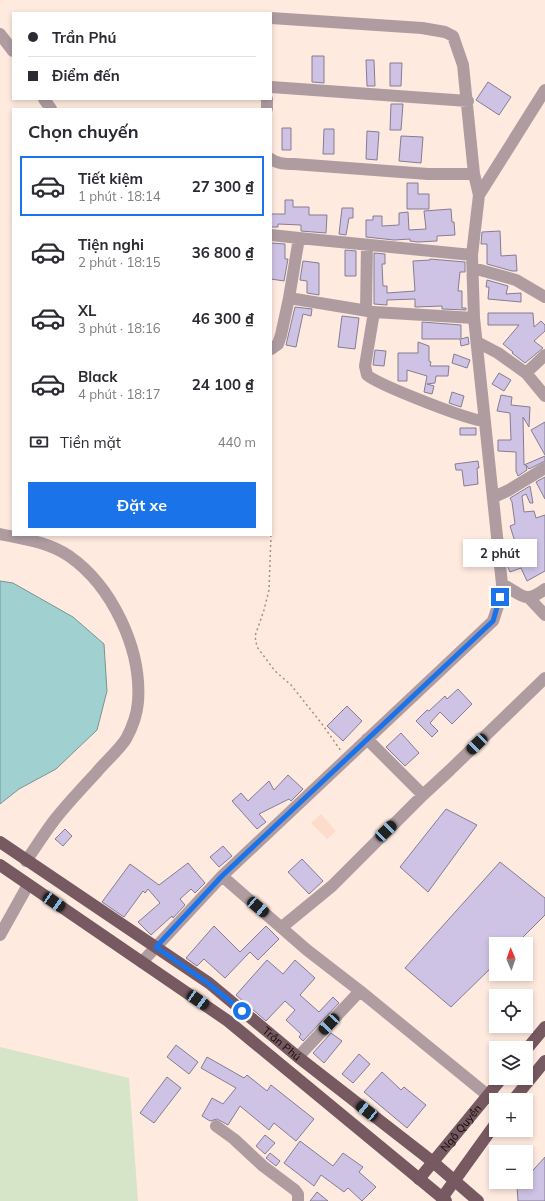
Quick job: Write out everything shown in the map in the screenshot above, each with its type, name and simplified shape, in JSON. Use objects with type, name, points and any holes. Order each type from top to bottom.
[{"type":"main road","name":"Trần Phú","points":[[0,842],[209,984],[433,1162],[478,1201]]},
{"type":"main road","name":"Trần Phú","points":[[0,865],[228,1021],[444,1199]]},
{"type":"main road","points":[[533,1042],[545,1027]]},
{"type":"main road","points":[[519,1093],[545,1061]]},
{"type":"main road","name":"Ngô Quyền","points":[[419,1179],[489,1101]]},
{"type":"main road","points":[[444,1199],[454,1181],[489,1133]]},
{"type":"street","points":[[142,962],[222,876],[493,621],[502,584],[494,496],[474,318],[472,255],[479,194],[474,174],[468,101],[463,65],[459,49],[453,36],[445,32],[422,28],[272,18]]},
{"type":"street","points":[[0,34],[12,50]]},
{"type":"street","points":[[272,88],[468,101]]},
{"type":"street","points":[[479,194],[545,90]]},
{"type":"street","points":[[272,161],[282,164],[420,173],[474,174]]},
{"type":"street","points":[[272,235],[472,255]]},
{"type":"street","points":[[272,348],[278,344],[281,335],[299,238]]},
{"type":"street","points":[[367,245],[370,312],[365,366],[367,375],[380,383],[420,399],[474,420],[485,421]]},
{"type":"street","points":[[473,268],[516,280],[545,297]]},
{"type":"street","points":[[289,298],[370,312],[474,318]]},
{"type":"street","points":[[477,342],[498,353],[526,372],[545,396]]},
{"type":"street","points":[[526,372],[545,355]]},
{"type":"street","points":[[494,496],[509,490],[545,468]]},
{"type":"street","points":[[0,534],[39,542],[54,548],[80,565],[114,608],[127,633],[138,685],[138,702],[133,724],[125,740],[56,818],[26,861]]},
{"type":"street","points":[[502,584],[524,597],[529,598],[535,597],[545,589]]},
{"type":"street","points":[[529,598],[545,615]]},
{"type":"street","points":[[282,927],[332,886],[545,678]]},
{"type":"street","points":[[367,739],[423,796]]},
{"type":"street","points":[[222,876],[307,950],[489,1096]]},
{"type":"street","points":[[0,934],[28,885]]},
{"type":"street","points":[[298,1056],[360,991]]},
{"type":"street","points":[[216,1126],[234,1139],[263,1166],[295,1190],[298,1194],[298,1201]]},
{"type":"path","points":[[271,536],[269,590],[255,636],[257,647],[272,667],[291,685],[322,724],[346,759]]},
{"type":"shaded area","points":[[321,814],[336,831],[327,839],[311,823]]},
{"type":"green space","points":[[0,1047],[129,1078],[138,1201],[0,1201]]},
{"type":"water","points":[[0,581],[13,583],[73,617],[104,644],[107,691],[97,730],[56,769],[19,789],[0,804]]},
{"type":"building","points":[[312,56],[324,56],[324,83],[312,82]]},
{"type":"building","points":[[366,60],[374,60],[375,86],[367,86]]},
{"type":"building","points":[[390,63],[402,63],[401,86],[390,86]]},
{"type":"building","points":[[488,82],[511,97],[499,115],[476,100]]},
{"type":"building","points":[[391,104],[403,104],[401,130],[390,130]]},
{"type":"building","points":[[282,128],[291,128],[291,150],[282,150]]},
{"type":"building","points":[[324,129],[334,129],[334,154],[323,154]]},
{"type":"building","points":[[367,131],[379,132],[377,160],[366,159]]},
{"type":"building","points":[[401,136],[423,137],[421,163],[399,161]]},
{"type":"building","points":[[407,183],[418,183],[418,194],[429,194],[429,209],[407,209]]},
{"type":"building","points":[[285,200],[293,200],[293,207],[309,207],[309,215],[327,215],[326,233],[301,231],[301,225],[278,224],[278,227],[272,227],[272,214],[285,214]]},
{"type":"building","points":[[342,208],[353,208],[353,218],[349,218],[346,235],[339,234]]},
{"type":"building","points":[[451,209],[455,235],[437,236],[437,241],[418,242],[410,241],[410,239],[394,240],[366,237],[366,220],[373,220],[373,216],[382,216],[382,226],[399,225],[399,213],[408,212],[409,230],[426,229],[424,211]]},
{"type":"building","points":[[500,231],[501,256],[516,255],[517,271],[487,264],[487,244],[481,244],[482,232]]},
{"type":"building","points":[[272,243],[285,244],[285,259],[288,259],[284,281],[272,279]]},
{"type":"building","points":[[345,250],[356,251],[356,276],[345,276]]},
{"type":"building","points":[[374,253],[385,254],[385,264],[382,264],[383,286],[387,286],[387,293],[415,291],[413,261],[430,259],[465,262],[465,272],[460,272],[458,291],[462,291],[462,308],[466,308],[466,310],[442,309],[442,306],[415,307],[415,299],[387,300],[387,305],[374,304]]},
{"type":"building","points":[[303,261],[319,263],[319,295],[307,293],[307,281],[300,280]]},
{"type":"building","points":[[487,280],[508,286],[506,294],[521,293],[521,302],[488,299],[489,287],[486,287]]},
{"type":"building","points":[[295,307],[312,309],[311,316],[303,314],[296,347],[286,345]]},
{"type":"building","points":[[488,313],[533,313],[534,327],[541,321],[545,325],[545,331],[534,341],[543,348],[525,363],[503,344],[519,325],[488,325]]},
{"type":"building","points":[[342,316],[359,318],[355,349],[338,347]]},
{"type":"building","points":[[422,322],[461,325],[461,339],[468,337],[469,344],[461,346],[460,339],[422,339]]},
{"type":"building","points":[[418,342],[429,346],[430,366],[449,366],[448,376],[436,376],[435,383],[427,384],[434,386],[432,394],[424,392],[427,376],[407,370],[407,381],[398,381],[398,353],[418,353]]},
{"type":"building","points":[[375,350],[386,351],[384,366],[373,365]]},
{"type":"building","points":[[454,354],[470,360],[467,368],[452,363]]},
{"type":"building","points":[[499,373],[511,380],[504,391],[492,384]]},
{"type":"building","points":[[452,392],[464,396],[461,407],[449,403]]},
{"type":"building","points":[[501,395],[512,397],[511,405],[530,407],[529,427],[523,417],[524,465],[545,456],[545,461],[529,469],[526,465],[527,470],[518,476],[516,471],[516,452],[498,451],[498,440],[511,440],[510,413],[497,411]]},
{"type":"building","points":[[545,422],[545,455],[531,430]]},
{"type":"building","points":[[460,428],[476,428],[476,435],[460,435]]},
{"type":"building","points":[[478,461],[478,484],[464,486],[462,470],[456,470],[455,464]]},
{"type":"building","points":[[545,477],[545,499],[536,482]]},
{"type":"building","points":[[530,486],[533,503],[530,503],[526,494],[522,496],[524,512],[534,511],[536,518],[545,515],[545,571],[527,581],[521,568],[510,572],[507,565],[512,563],[506,549],[516,545],[510,526],[515,524],[512,502],[510,498]]},
{"type":"building","points":[[458,689],[472,704],[452,724],[440,712],[430,723],[438,731],[432,737],[416,721],[445,696],[447,699]]},
{"type":"building","points":[[347,706],[362,721],[343,741],[327,726]]},
{"type":"building","points":[[401,733],[419,753],[405,766],[386,747]]},
{"type":"building","points":[[288,775],[303,789],[291,801],[289,799],[259,814],[266,822],[257,829],[232,801],[241,793],[248,801],[269,781],[274,790]]},
{"type":"building","points":[[446,809],[477,825],[428,892],[400,867]]},
{"type":"building","points":[[65,829],[72,836],[63,846],[55,839]]},
{"type":"building","points":[[223,846],[232,856],[219,867],[210,857]]},
{"type":"building","points":[[302,859],[323,881],[309,894],[288,872]]},
{"type":"building","points":[[500,862],[545,898],[545,915],[523,937],[489,937],[489,970],[451,1007],[405,968]]},
{"type":"building","points":[[188,863],[205,883],[195,893],[191,889],[180,899],[185,905],[173,918],[172,916],[151,935],[138,922],[160,903],[148,889],[145,893],[143,891],[124,917],[102,902],[130,864],[159,885]]},
{"type":"building","points":[[214,926],[240,952],[266,926],[279,939],[258,960],[250,952],[225,978],[204,959],[197,966],[186,958]]},
{"type":"building","points":[[267,960],[283,974],[295,960],[315,978],[300,995],[319,1012],[333,997],[339,1003],[303,1041],[299,1037],[301,1034],[286,1020],[295,1010],[285,1001],[266,1021],[236,995]]},
{"type":"building","points":[[331,1033],[342,1041],[324,1063],[313,1053]]},
{"type":"building","points":[[176,1045],[198,1062],[189,1074],[167,1057]]},
{"type":"building","points":[[359,1054],[370,1064],[353,1083],[342,1074]]},
{"type":"building","points":[[207,1057],[244,1078],[247,1075],[267,1091],[271,1085],[314,1119],[296,1141],[274,1123],[269,1130],[240,1106],[228,1125],[217,1119],[210,1121],[202,1116],[212,1098],[223,1104],[236,1088],[201,1068]]},
{"type":"building","points":[[382,1072],[401,1090],[404,1087],[426,1105],[407,1128],[364,1092]]},
{"type":"building","points":[[167,1077],[181,1088],[154,1123],[140,1113]]},
{"type":"building","points":[[265,1135],[275,1143],[265,1154],[256,1146]]},
{"type":"building","points":[[300,1141],[333,1166],[343,1153],[363,1167],[359,1172],[376,1187],[362,1201],[348,1188],[344,1192],[321,1175],[314,1186],[284,1163]]},
{"type":"building","points":[[270,1153],[280,1161],[276,1166],[266,1158]]},
{"type":"building","points":[[545,1157],[545,1201],[518,1201],[517,1189],[533,1189],[533,1170]]},
{"type":"building","points":[[317,1192],[328,1201],[310,1201]]},
{"type":"route","points":[[242,1011],[209,984],[156,947],[222,876],[493,621],[500,597]]}]
